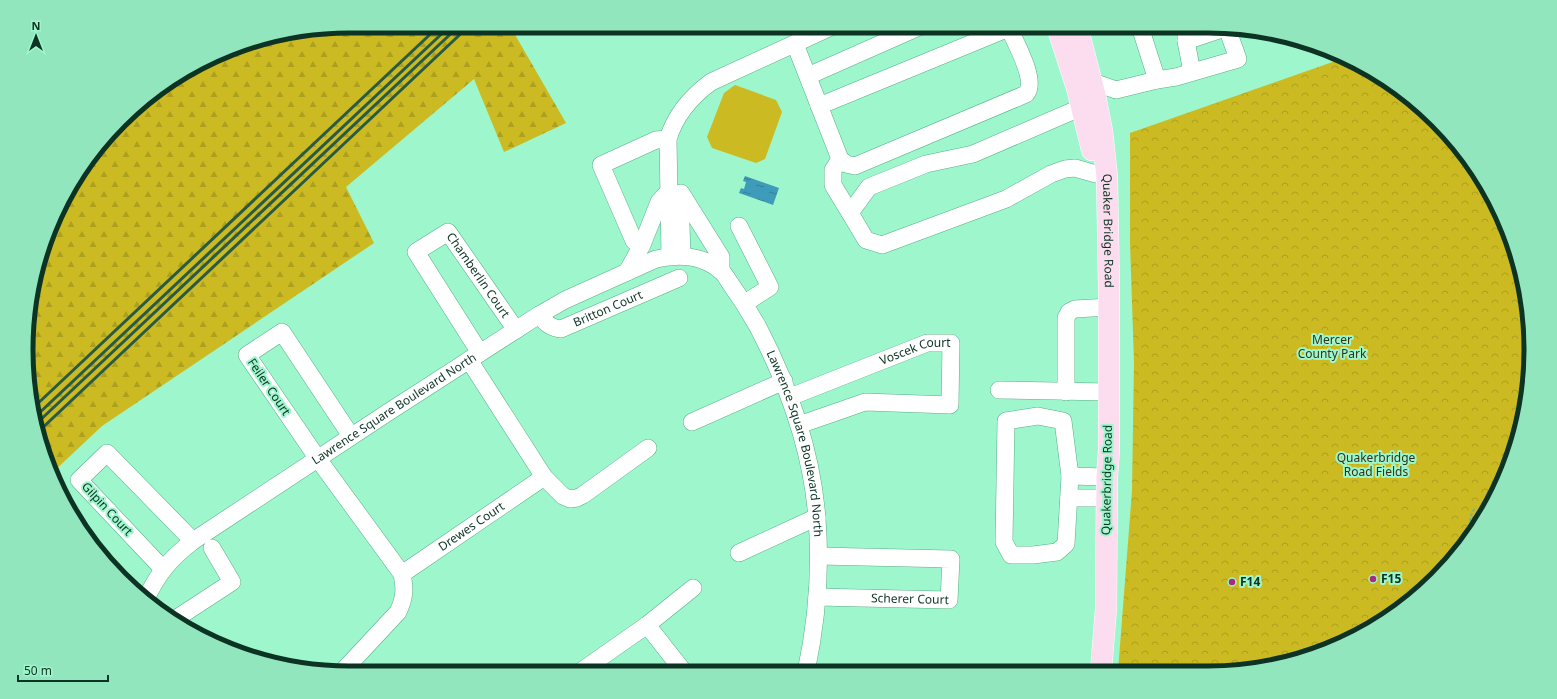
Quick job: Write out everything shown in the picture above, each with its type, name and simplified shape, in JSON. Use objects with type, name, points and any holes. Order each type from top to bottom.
[{"type":"main road","name":"Quaker Bridge Road","points":[[1060,33],[1082,107],[1096,174],[1105,230],[1109,298]]},
{"type":"main road","name":"Quaker Bridge Road","points":[[1079,33],[1093,82],[1102,130],[1107,177],[1109,298]]},
{"type":"main road","name":"Quakerbridge Road","points":[[1101,666],[1106,608],[1107,488],[1109,450],[1109,298]]},
{"type":"street","points":[[676,256],[674,191],[668,139],[670,132],[687,104],[698,92],[711,82],[819,33]]},
{"type":"street","points":[[808,76],[905,33]]},
{"type":"street","points":[[819,106],[994,33]]},
{"type":"street","points":[[796,44],[840,159],[846,164],[855,166],[1026,94],[1030,88],[1030,77],[1011,33]]},
{"type":"street","points":[[1142,33],[1156,80]]},
{"type":"street","points":[[1186,34],[1192,72]]},
{"type":"street","points":[[1093,82],[1116,90],[1156,80],[1176,77],[1238,59],[1228,34]]},
{"type":"street","points":[[850,213],[869,187],[926,164],[973,154],[1082,107]]},
{"type":"street","points":[[634,242],[601,165],[656,140],[668,139]]},
{"type":"street","points":[[840,159],[833,170],[833,185],[866,240],[882,245],[1006,199],[1050,174],[1065,169],[1075,168],[1096,174]]},
{"type":"street","points":[[674,191],[721,257],[721,271]]},
{"type":"street","points":[[627,272],[642,246],[659,202],[674,191]]},
{"type":"street","points":[[739,226],[770,287],[745,303]]},
{"type":"street","name":"Chamberlin Court","points":[[474,357],[416,252],[448,232],[516,330]]},
{"type":"street","name":"Lawrence Square Boulevard North","points":[[149,594],[163,569],[176,554],[193,541],[351,436],[540,315],[565,300],[656,259],[676,256],[696,258],[709,263],[721,271],[745,303],[772,353],[784,381],[799,424],[813,487],[817,517],[819,556],[817,597],[807,666]]},
{"type":"street","name":"Britton Court","points":[[540,315],[548,325],[561,329],[679,278]]},
{"type":"street","points":[[1066,392],[1066,318],[1069,312],[1075,309],[1109,298]]},
{"type":"street","name":"Feiler Court","points":[[318,459],[247,355],[282,332],[351,436]]},
{"type":"street","name":"Voscek Court","points":[[790,397],[927,343],[951,343],[950,405],[865,402],[799,424]]},
{"type":"street","points":[[474,357],[544,477],[563,496],[570,499],[577,498],[648,448]]},
{"type":"street","points":[[692,422],[784,381]]},
{"type":"street","points":[[999,390],[1108,392]]},
{"type":"street","points":[[1038,416],[1063,420],[1070,476],[1066,544],[1057,552],[1033,555],[1011,555],[1004,542],[1006,420],[1038,416]]},
{"type":"street","name":"Gilpin Court","points":[[163,569],[79,480],[107,453],[193,541]]},
{"type":"street","points":[[318,459],[402,574],[405,590],[403,602],[398,612],[348,666]]},
{"type":"street","points":[[1070,476],[1107,488]]},
{"type":"street","name":"Drewes Court","points":[[402,574],[544,477]]},
{"type":"street","points":[[1069,498],[1107,488]]},
{"type":"street","points":[[739,553],[817,517]]},
{"type":"street","points":[[179,616],[232,582],[212,548]]},
{"type":"street","name":"Scherer Court","points":[[817,597],[950,600],[950,559],[819,556]]},
{"type":"street","points":[[589,666],[647,625],[693,588]]},
{"type":"street","points":[[647,625],[679,666]]},
{"type":"path","points":[[1470,526],[1470,518],[1475,507]]},
{"type":"green space","points":[[350,33],[514,33],[566,123],[504,152],[474,79],[346,187],[374,243],[102,426],[56,469],[39,411],[34,370],[34,329],[39,288],[57,228],[75,191],[86,174],[98,157],[126,126],[157,98],[191,75],[228,57],[288,39]]},
{"type":"green space","name":"Mercer County Park","points":[[1336,61],[1366,75],[1383,86],[1400,98],[1431,126],[1459,157],[1471,174],[1482,191],[1500,228],[1518,288],[1524,350],[1518,411],[1500,471],[1482,508],[1471,525],[1459,542],[1431,573],[1400,601],[1383,613],[1366,624],[1329,642],[1289,655],[1249,663],[1208,666],[1118,666],[1132,491],[1134,362],[1130,243],[1130,133]]},
{"type":"green space","points":[[735,85],[776,100],[782,112],[765,159],[756,163],[712,148],[707,137],[724,93]]},
{"type":"water","points":[[745,176],[779,188],[773,205],[739,193],[741,188],[744,189],[746,182],[743,181]]},
{"type":"railway","points":[[38,403],[432,33]]},
{"type":"railway","points":[[39,413],[443,33]]},
{"type":"railway","points":[[41,419],[452,33]]},
{"type":"railway","points":[[43,427],[462,33]]},
{"type":"place","name":"F15","points":[[1373,579]]},
{"type":"place","name":"F14","points":[[1232,582]]},
{"type":"park label","name":"Quakerbridge Road Fields","points":[[1376,465]]}]
